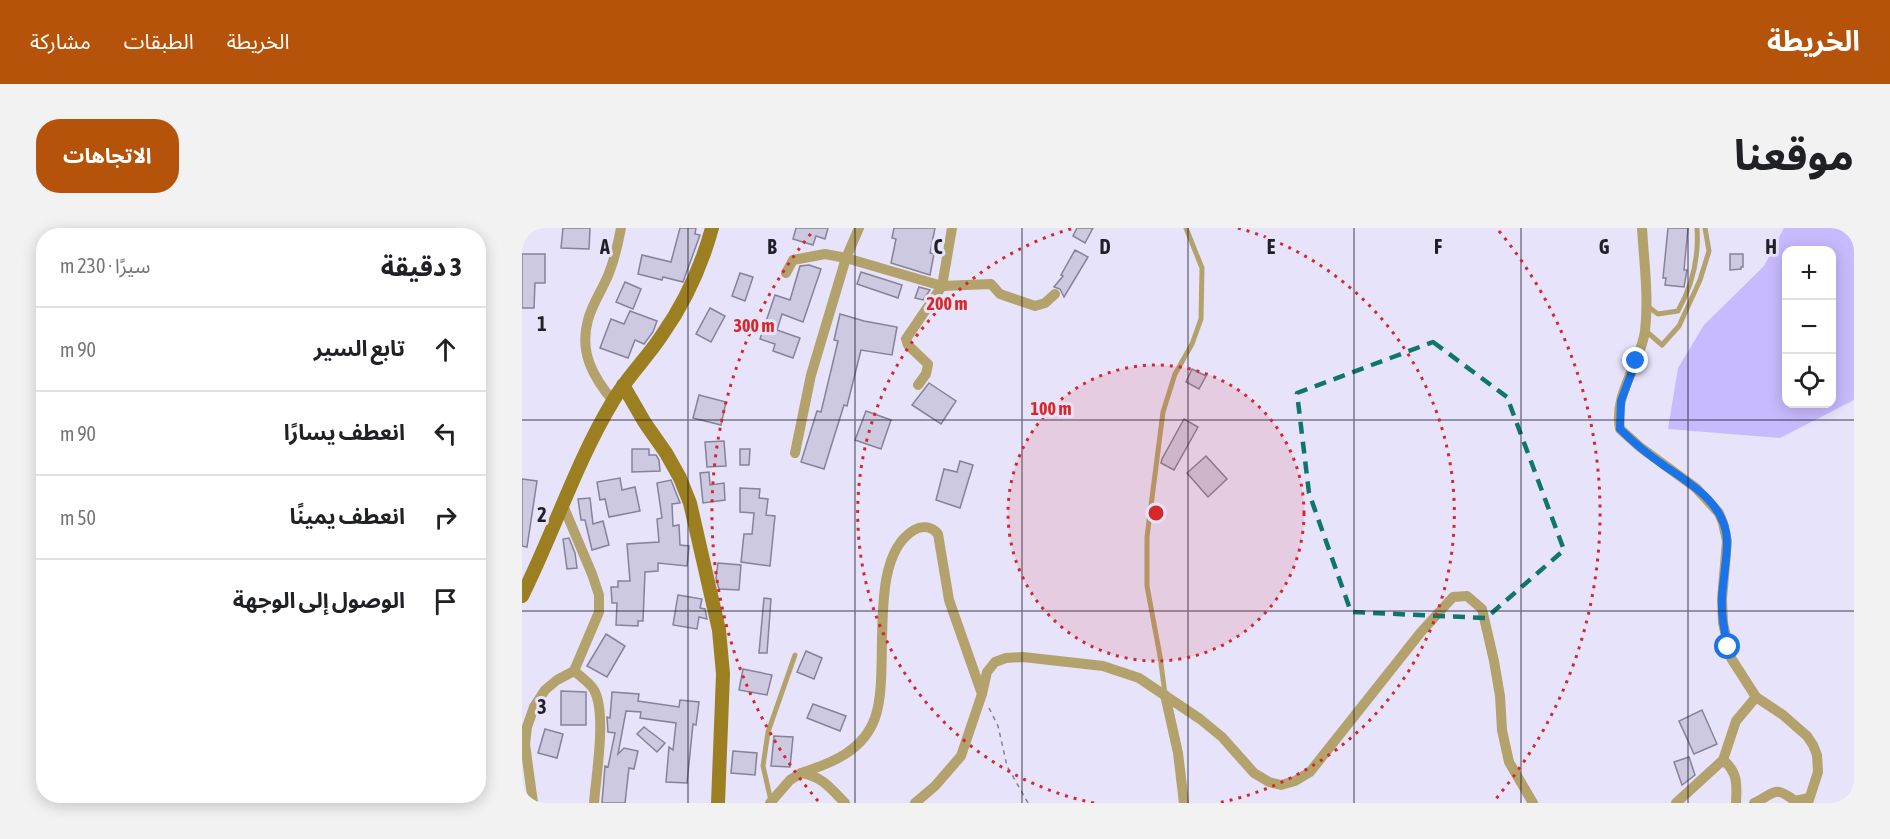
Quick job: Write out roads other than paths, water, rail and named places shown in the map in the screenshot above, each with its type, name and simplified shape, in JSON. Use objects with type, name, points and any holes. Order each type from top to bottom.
[{"type":"main road","points":[[522,596],[586,450],[613,401],[662,336],[687,296],[704,259],[712,228]]},
{"type":"main road","points":[[624,385],[680,478],[690,504],[719,630],[723,674],[718,803]]},
{"type":"street","points":[[613,401],[597,381],[587,360],[585,337],[588,319],[616,256],[621,228]]},
{"type":"street","points":[[795,453],[811,375],[846,258],[859,228]]},
{"type":"street","points":[[918,385],[926,374],[928,364],[908,345],[906,339],[942,286],[952,228]]},
{"type":"street","points":[[1642,228],[1647,306],[1645,330],[1641,348],[1621,401],[1620,429],[1640,447],[1696,488],[1719,513],[1724,523],[1727,541],[1722,599],[1723,623],[1728,647],[1737,670],[1756,697],[1783,715],[1807,736],[1817,754],[1818,772],[1809,801],[1795,801],[1787,795],[1770,792],[1754,803]]},
{"type":"street","points":[[786,273],[793,260],[825,254],[942,286],[991,284],[1000,294],[1035,306],[1045,303],[1055,294]]},
{"type":"street","points":[[533,803],[525,744],[527,727],[534,707],[546,690],[557,680],[574,671],[599,612],[599,595],[562,503]]},
{"type":"street","points":[[771,802],[790,780],[801,773],[843,757],[860,742],[875,719],[879,701],[882,625],[888,573],[894,554],[903,540],[914,530],[925,526],[934,529],[938,534],[949,600],[982,694]]},
{"type":"street","points":[[915,803],[936,786],[961,756],[987,672],[995,662],[1006,658],[1023,657],[1103,666],[1139,678],[1200,719],[1222,737],[1254,773],[1269,782],[1281,785],[1295,782],[1310,772],[1421,632],[1454,597],[1467,596],[1482,609],[1494,661],[1500,696],[1502,730],[1509,762],[1533,803]]},
{"type":"street","points":[[574,671],[594,690],[599,704],[600,733],[594,803]]},
{"type":"street","points":[[1165,695],[1178,753],[1184,803]]},
{"type":"street","points":[[1676,803],[1723,760],[1737,721],[1756,697]]},
{"type":"street","points":[[1723,760],[1732,767],[1737,786],[1736,803]]},
{"type":"street","points":[[801,773],[818,777],[845,803]]},
{"type":"lane","points":[[1165,695],[1147,586],[1147,537],[1163,412],[1175,374],[1192,344],[1201,319],[1202,268],[1186,228]]},
{"type":"lane","points":[[1647,306],[1658,314],[1678,311],[1688,293],[1694,271],[1698,245],[1697,228]]},
{"type":"lane","points":[[1645,330],[1662,345],[1679,326],[1690,305],[1709,251],[1706,228]]},
{"type":"lane","points":[[771,802],[763,766],[768,732],[795,655]]}]
